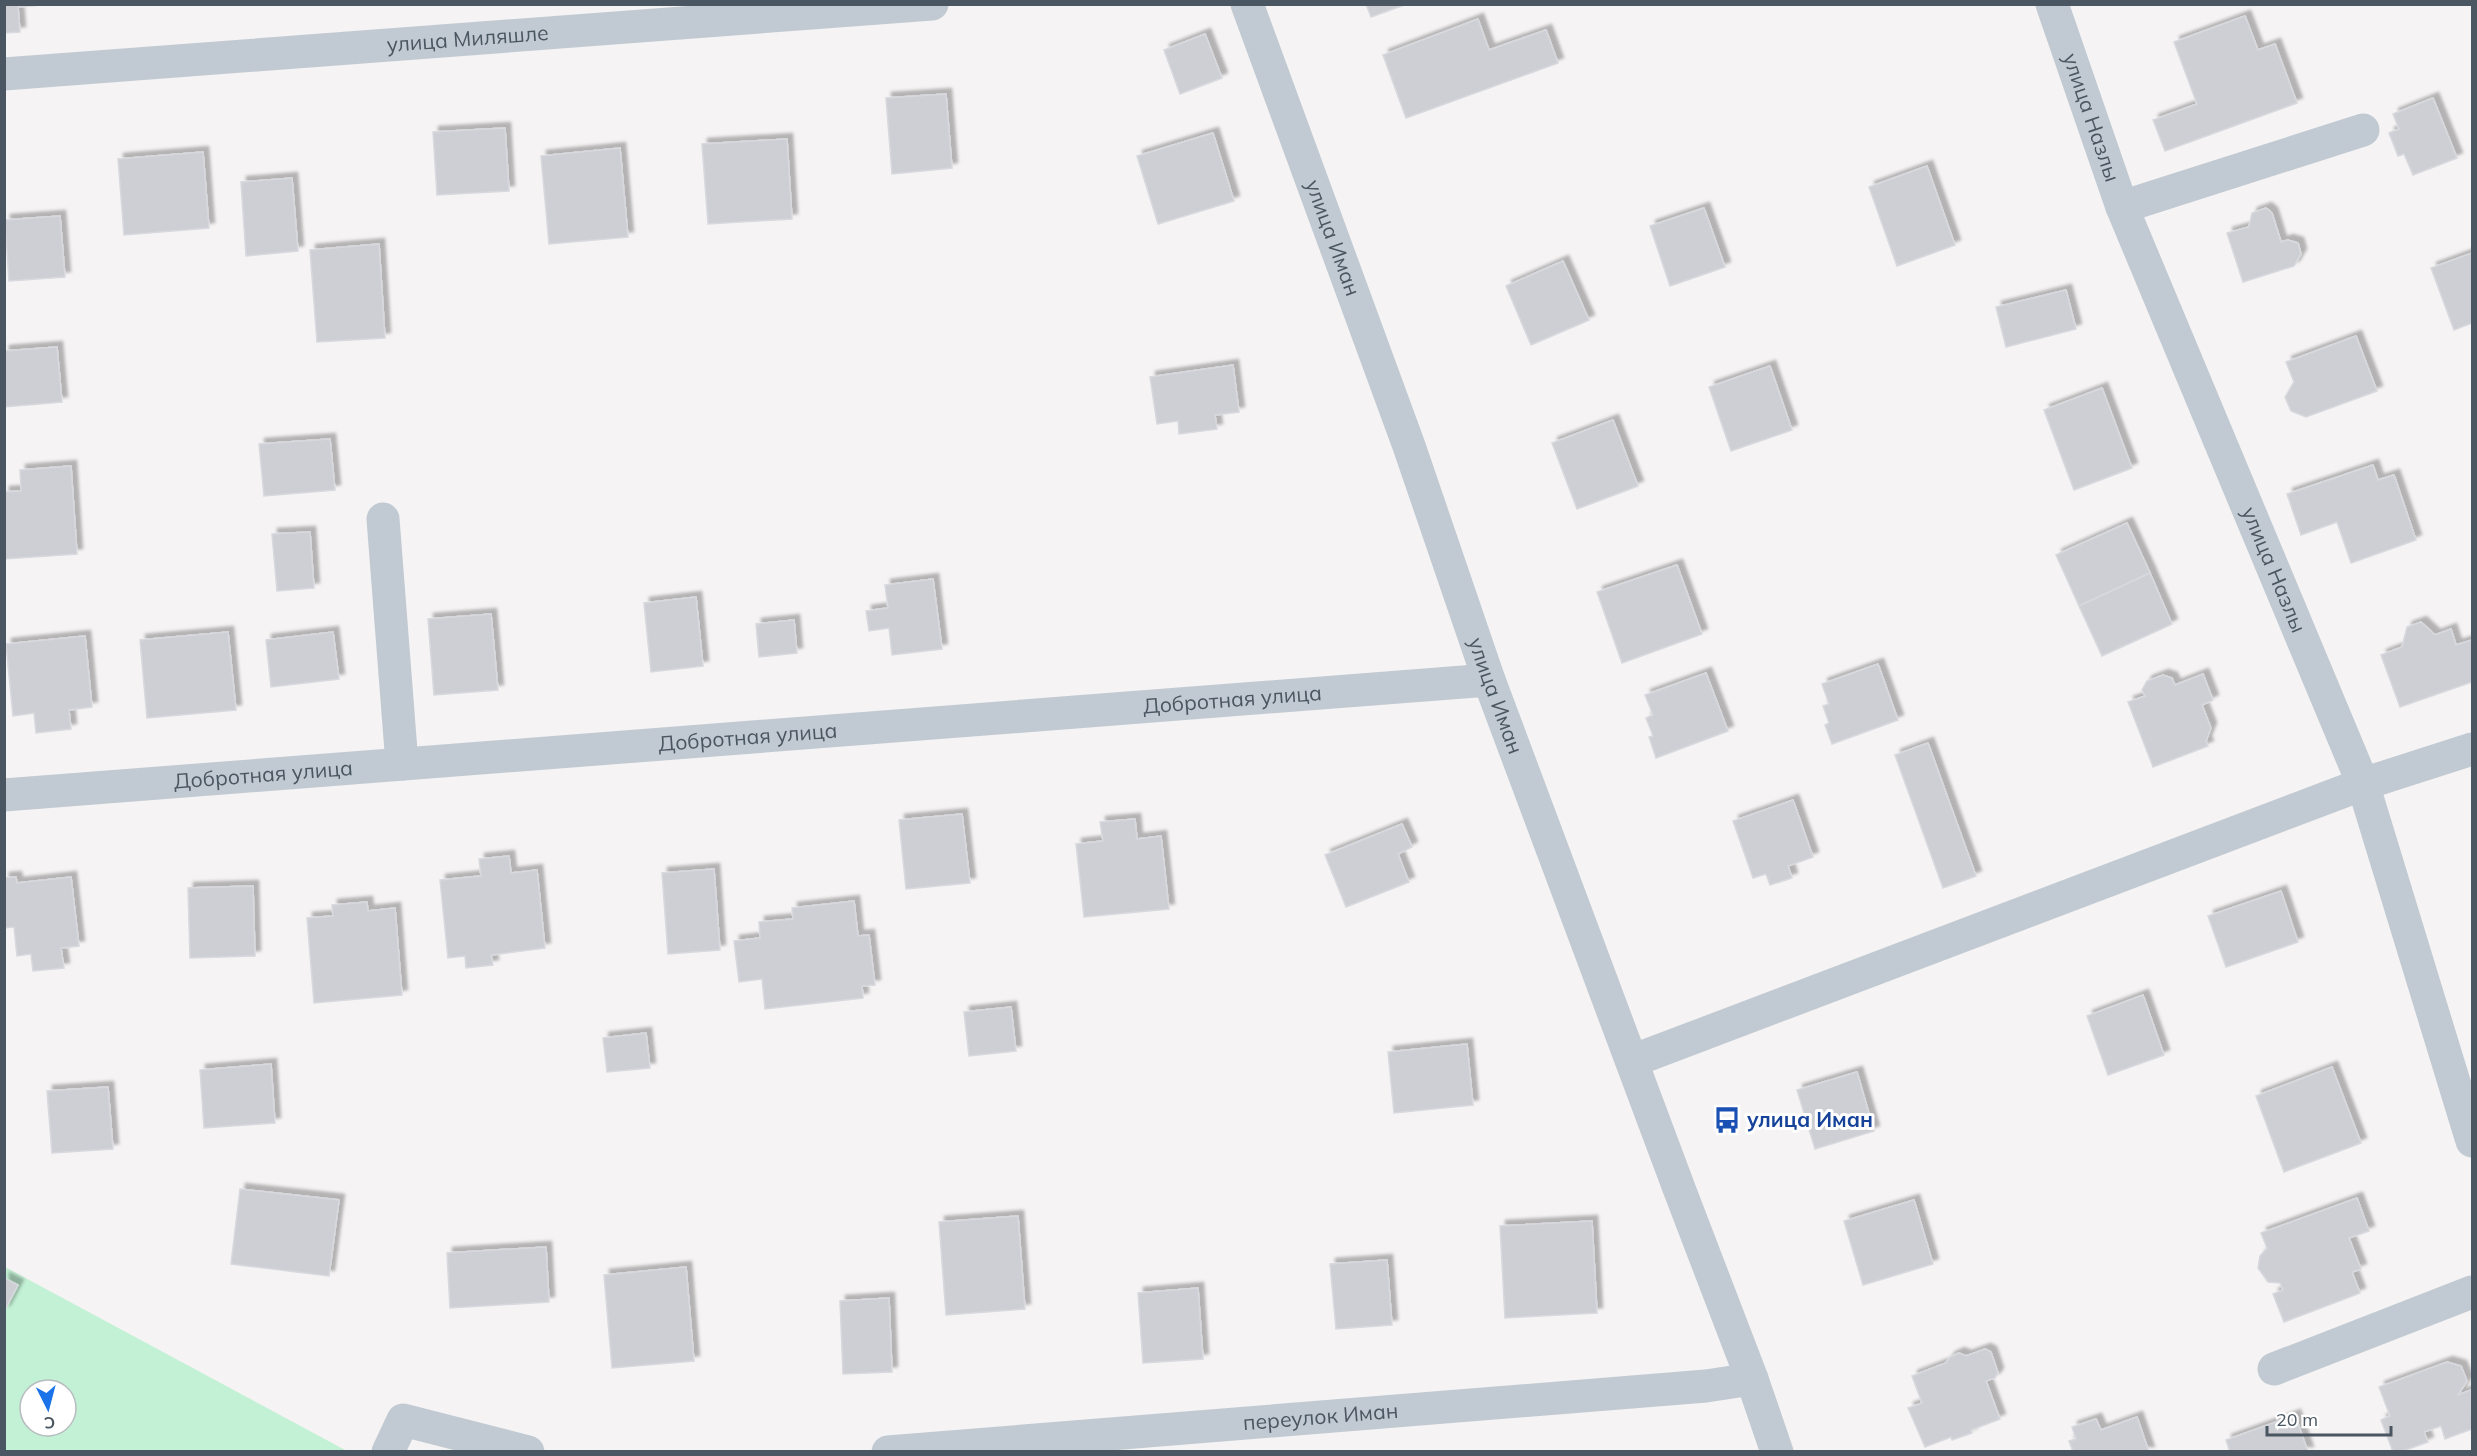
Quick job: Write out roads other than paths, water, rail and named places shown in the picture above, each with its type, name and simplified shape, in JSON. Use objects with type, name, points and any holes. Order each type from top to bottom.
[{"type":"street","name":"улица Миляшле","points":[[4,74],[863,7],[932,4]]},
{"type":"street","name":"улица Иман","points":[[1247,4],[1409,446],[1489,680],[1778,1452]]},
{"type":"street","name":"улица Назлы","points":[[2052,4],[2122,207],[2363,784],[2472,1141]]},
{"type":"street","points":[[2122,207],[2363,130]]},
{"type":"street","points":[[383,519],[402,764]]},
{"type":"street","name":"Добротная улица","points":[[4,795],[1489,680]]},
{"type":"street","points":[[1632,1061],[2363,784],[2472,749]]},
{"type":"street","points":[[2274,1369],[2472,1292]]},
{"type":"street","name":"переулок Иман","points":[[888,1452],[1694,1387],[1752,1379]]},
{"type":"street","points":[[388,1452],[402,1420],[528,1452]]},
{"type":"place","name":"улица Иман","points":[[1727,1120]]}]
